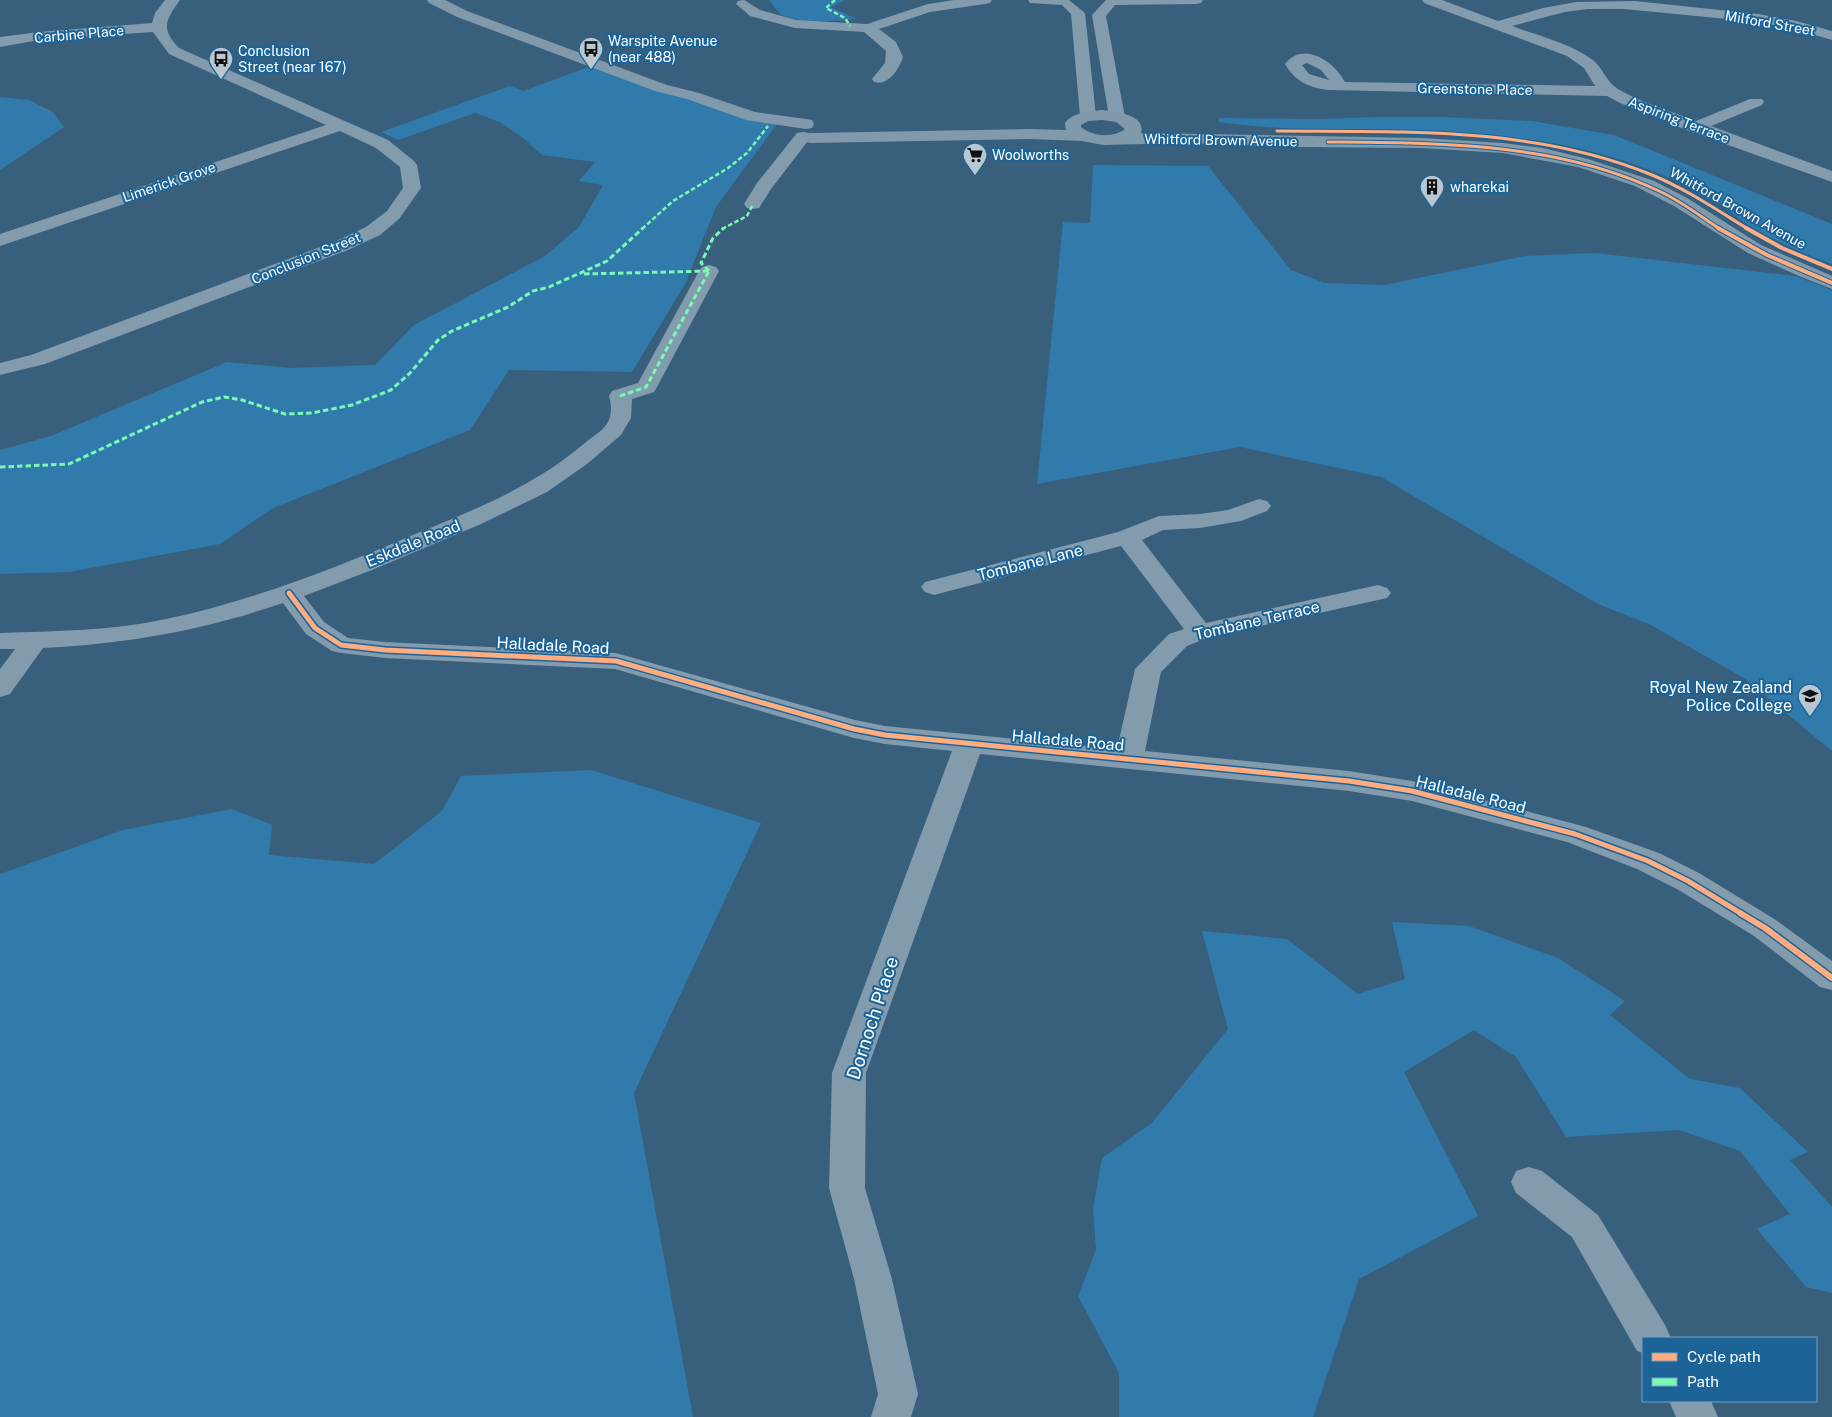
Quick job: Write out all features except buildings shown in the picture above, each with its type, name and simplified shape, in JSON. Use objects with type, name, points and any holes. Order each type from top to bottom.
[{"type":"main road","points":[[434,0],[462,14],[661,88],[682,100],[709,111],[807,132],[1084,136]]},
{"type":"main road","points":[[807,132],[942,127],[1082,118]]},
{"type":"main road","points":[[1082,118],[1072,125],[1073,129],[1084,136]]},
{"type":"main road","name":"Whitford Brown Avenue","points":[[1082,118],[1123,119],[1248,131],[1464,135],[1558,147],[1626,165],[1681,187],[1765,239],[1832,269]]},
{"type":"main road","points":[[1119,138],[1127,136],[1134,131],[1134,125],[1123,119]]},
{"type":"main road","name":"Whitford Brown Avenue","points":[[1084,136],[1104,140],[1185,136],[1247,140],[1460,144],[1496,147],[1553,156],[1607,170],[1650,186],[1672,197],[1727,234],[1760,252],[1832,283]]},
{"type":"street","points":[[159,27],[162,14],[173,0]]},
{"type":"street","points":[[743,4],[755,13],[795,24],[868,28],[928,8],[985,0]]},
{"type":"street","points":[[1035,0],[1065,2],[1089,8],[1110,2],[1196,0]]},
{"type":"street","name":"Aspiring Terrace","points":[[1429,0],[1558,46],[1583,59],[1610,91],[1647,110],[1832,177]]},
{"type":"street","points":[[1065,2],[1078,13],[1084,80],[1082,118]]},
{"type":"street","points":[[1110,2],[1099,15],[1110,80],[1123,119]]},
{"type":"street","name":"Milford Street","points":[[1499,25],[1537,13],[1570,7],[1616,5],[1753,17],[1788,23],[1832,36]]},
{"type":"street","name":"Carbine Place","points":[[0,42],[39,36],[159,27]]},
{"type":"street","name":"Conclusion Street","points":[[0,369],[47,357],[341,246],[373,231],[393,215],[412,188],[408,165],[382,144],[183,56],[162,38],[159,27]]},
{"type":"street","points":[[868,28],[885,39],[895,53],[896,60],[892,68],[880,80]]},
{"type":"street","points":[[1081,46],[1105,46]]},
{"type":"street","points":[[1084,80],[1110,80]]},
{"type":"street","name":"Greenstone Place","points":[[1340,86],[1610,91]]},
{"type":"street","points":[[1695,128],[1756,102]]},
{"type":"street","name":"Limerick Grove","points":[[0,240],[339,126]]},
{"type":"street","points":[[752,204],[763,187],[807,132]]},
{"type":"street","name":"Eskdale Road","points":[[0,641],[75,638],[165,627],[226,612],[288,593],[383,557],[494,510],[542,485],[580,460],[617,426],[623,409],[620,396],[646,387],[709,271]]},
{"type":"street","name":"Tombane Lane","points":[[934,587],[1126,537],[1159,523],[1200,521],[1233,516],[1259,506]]},
{"type":"street","points":[[1126,537],[1200,632]]},
{"type":"street","name":"Halladale Road","points":[[288,593],[315,628],[341,645],[385,650],[616,661],[854,729],[885,735],[1349,781],[1412,791],[1575,834],[1648,861],[1688,881],[1765,928],[1832,978]]},
{"type":"street","name":"Tombane Terrace","points":[[1129,758],[1148,668],[1178,640],[1200,632],[1378,593]]},
{"type":"street","points":[[0,688],[35,640]]},
{"type":"street","name":"Dornoch Place","points":[[891,1417],[898,1394],[872,1279],[847,1188],[849,1073],[969,744]]},
{"type":"street","points":[[1529,1182],[1585,1226],[1651,1337]]},
{"type":"street","points":[[1690,1402],[1698,1417]]},
{"type":"shaded area","points":[[769,0],[845,0],[831,7],[856,19],[798,20],[780,14]]},
{"type":"shaded area","points":[[591,66],[777,124],[716,207],[685,284],[632,372],[509,370],[470,430],[273,508],[220,544],[69,572],[0,574],[0,450],[51,436],[227,362],[291,368],[375,365],[414,325],[545,256],[579,227],[603,185],[579,181],[595,162],[542,155],[523,138],[500,122],[475,113],[398,140],[381,132],[510,86],[523,91]]},
{"type":"shaded area","points":[[0,97],[29,100],[53,112],[64,127],[0,170]]},
{"type":"shaded area","points":[[1440,117],[1532,121],[1614,135],[1832,224],[1832,264],[1770,237],[1744,222],[1713,199],[1681,183],[1640,166],[1598,153],[1551,143],[1503,136],[1456,133],[1314,130],[1219,122],[1219,118],[1322,119]]},
{"type":"shaded area","points":[[1093,165],[1208,166],[1291,270],[1325,283],[1384,285],[1525,256],[1595,253],[1795,276],[1832,290],[1832,751],[1744,678],[1649,624],[1598,604],[1381,477],[1240,447],[1037,484],[1063,222],[1090,223]]},
{"type":"shaded area","points":[[591,770],[761,823],[634,1093],[693,1417],[0,1417],[0,874],[123,830],[232,809],[272,825],[269,855],[374,864],[442,811],[461,776]]},
{"type":"shaded area","points":[[1392,922],[1469,926],[1558,958],[1625,1001],[1610,1015],[1690,1079],[1740,1088],[1808,1152],[1790,1160],[1832,1207],[1832,1293],[1806,1287],[1757,1229],[1790,1214],[1740,1151],[1679,1130],[1566,1137],[1516,1057],[1474,1030],[1404,1072],[1478,1216],[1359,1279],[1313,1417],[1119,1417],[1119,1373],[1078,1296],[1096,1250],[1093,1209],[1102,1158],[1152,1123],[1228,1029],[1202,931],[1287,939],[1358,994],[1405,979]]},
{"type":"marked path","points":[[835,0],[826,8],[845,18],[850,26]]},
{"type":"marked path","points":[[0,467],[69,464],[202,402],[224,397],[242,400],[285,414],[312,413],[352,405],[391,390],[410,373],[438,340],[452,331],[508,307],[533,291],[549,287],[607,261],[673,201],[728,168],[747,153],[768,126]]},
{"type":"marked path","points":[[709,271],[701,263],[713,238],[723,228],[747,216],[753,204]]},
{"type":"marked path","points":[[584,274],[709,271]]},
{"type":"marked path","points":[[620,396],[646,387],[709,271]]},
{"type":"cycle path","points":[[1277,131],[1467,135],[1560,147],[1606,158],[1666,181],[1774,244],[1832,269]]},
{"type":"cycle path","points":[[1328,142],[1410,143],[1491,148],[1571,161],[1610,172],[1659,191],[1680,202],[1741,242],[1779,261],[1832,283]]},
{"type":"cycle path","points":[[289,593],[315,628],[341,645],[385,650],[616,661],[854,729],[885,735],[1349,781],[1412,791],[1575,834],[1648,861],[1688,881],[1765,928],[1832,978]]},
{"type":"place","name":"Warspite Avenue (near 488)","points":[[591,70]]},
{"type":"place","name":"Conclusion Street (near 167)","points":[[221,80]]},
{"type":"place","name":"Woolworths","points":[[975,176]]},
{"type":"place","name":"wharekai","points":[[1432,208]]},
{"type":"place","name":"Royal New Zealand Police College","points":[[1810,717]]}]
